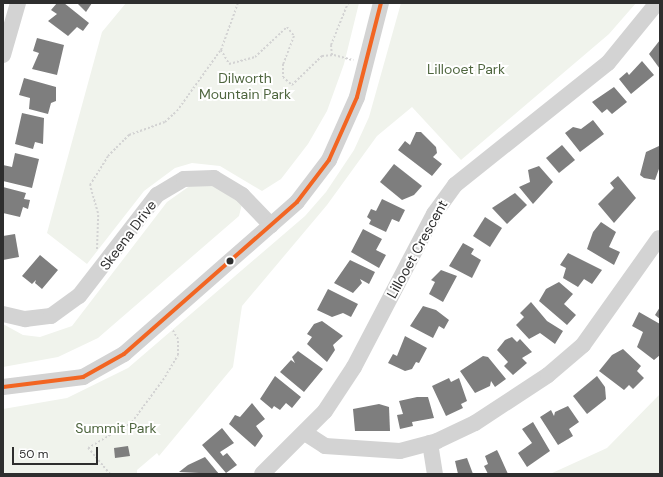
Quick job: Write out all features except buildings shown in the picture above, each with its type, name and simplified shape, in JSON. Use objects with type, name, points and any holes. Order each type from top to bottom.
[{"type":"street","points":[[3,387],[83,377],[124,354],[297,202],[329,160],[357,97],[381,3]]},
{"type":"street","name":"Lillooet Crescent","points":[[262,474],[305,433],[325,411],[354,367],[434,214],[455,185],[608,63],[657,3]]},
{"type":"street","points":[[3,55],[17,4]]},
{"type":"street","name":"Skeena Drive","points":[[3,314],[26,319],[50,316],[79,296],[102,269],[157,195],[184,179],[214,178],[242,195],[271,225]]},
{"type":"street","points":[[305,433],[325,446],[358,450],[400,451],[430,443],[474,423],[548,375],[583,345],[659,238]]},
{"type":"street","points":[[430,443],[435,474]]},
{"type":"path","points":[[102,269],[97,260],[98,213],[90,185],[108,156],[129,134],[165,122],[177,111],[220,50],[238,3]]},
{"type":"path","points":[[332,55],[330,45],[348,3]]},
{"type":"path","points":[[220,50],[229,64],[245,60],[262,52],[287,27],[294,36],[283,64],[283,77],[292,85],[322,56],[332,55],[365,64]]},
{"type":"path","points":[[110,474],[88,448],[132,422],[178,355],[178,339],[165,318]]},
{"type":"green space","name":"Dilworth Mountain Park","points":[[126,3],[359,3],[344,64],[327,111],[308,144],[281,179],[262,191],[220,166],[192,163],[175,168],[144,191],[87,264],[47,233],[102,32]]},
{"type":"green space","points":[[401,3],[636,3],[609,34],[461,160],[412,107],[377,136],[327,205],[242,306],[233,367],[159,456],[157,453],[137,470],[137,474],[3,474],[3,409],[67,398],[128,368],[305,216],[326,192],[354,150],[369,117]]},
{"type":"green space","points":[[191,185],[212,185],[242,204],[239,216],[98,338],[58,357],[3,367],[3,324],[23,335],[40,337],[72,326],[167,202]]},
{"type":"green space","points":[[660,394],[660,474],[550,474],[607,448]]},
{"type":"transit line","points":[[3,387],[83,377],[124,354],[297,202],[329,160],[357,97],[381,3]]},
{"type":"park label","name":"Lillooet Park","points":[[466,69]]},
{"type":"park label","name":"Summit Park","points":[[116,428]]}]
